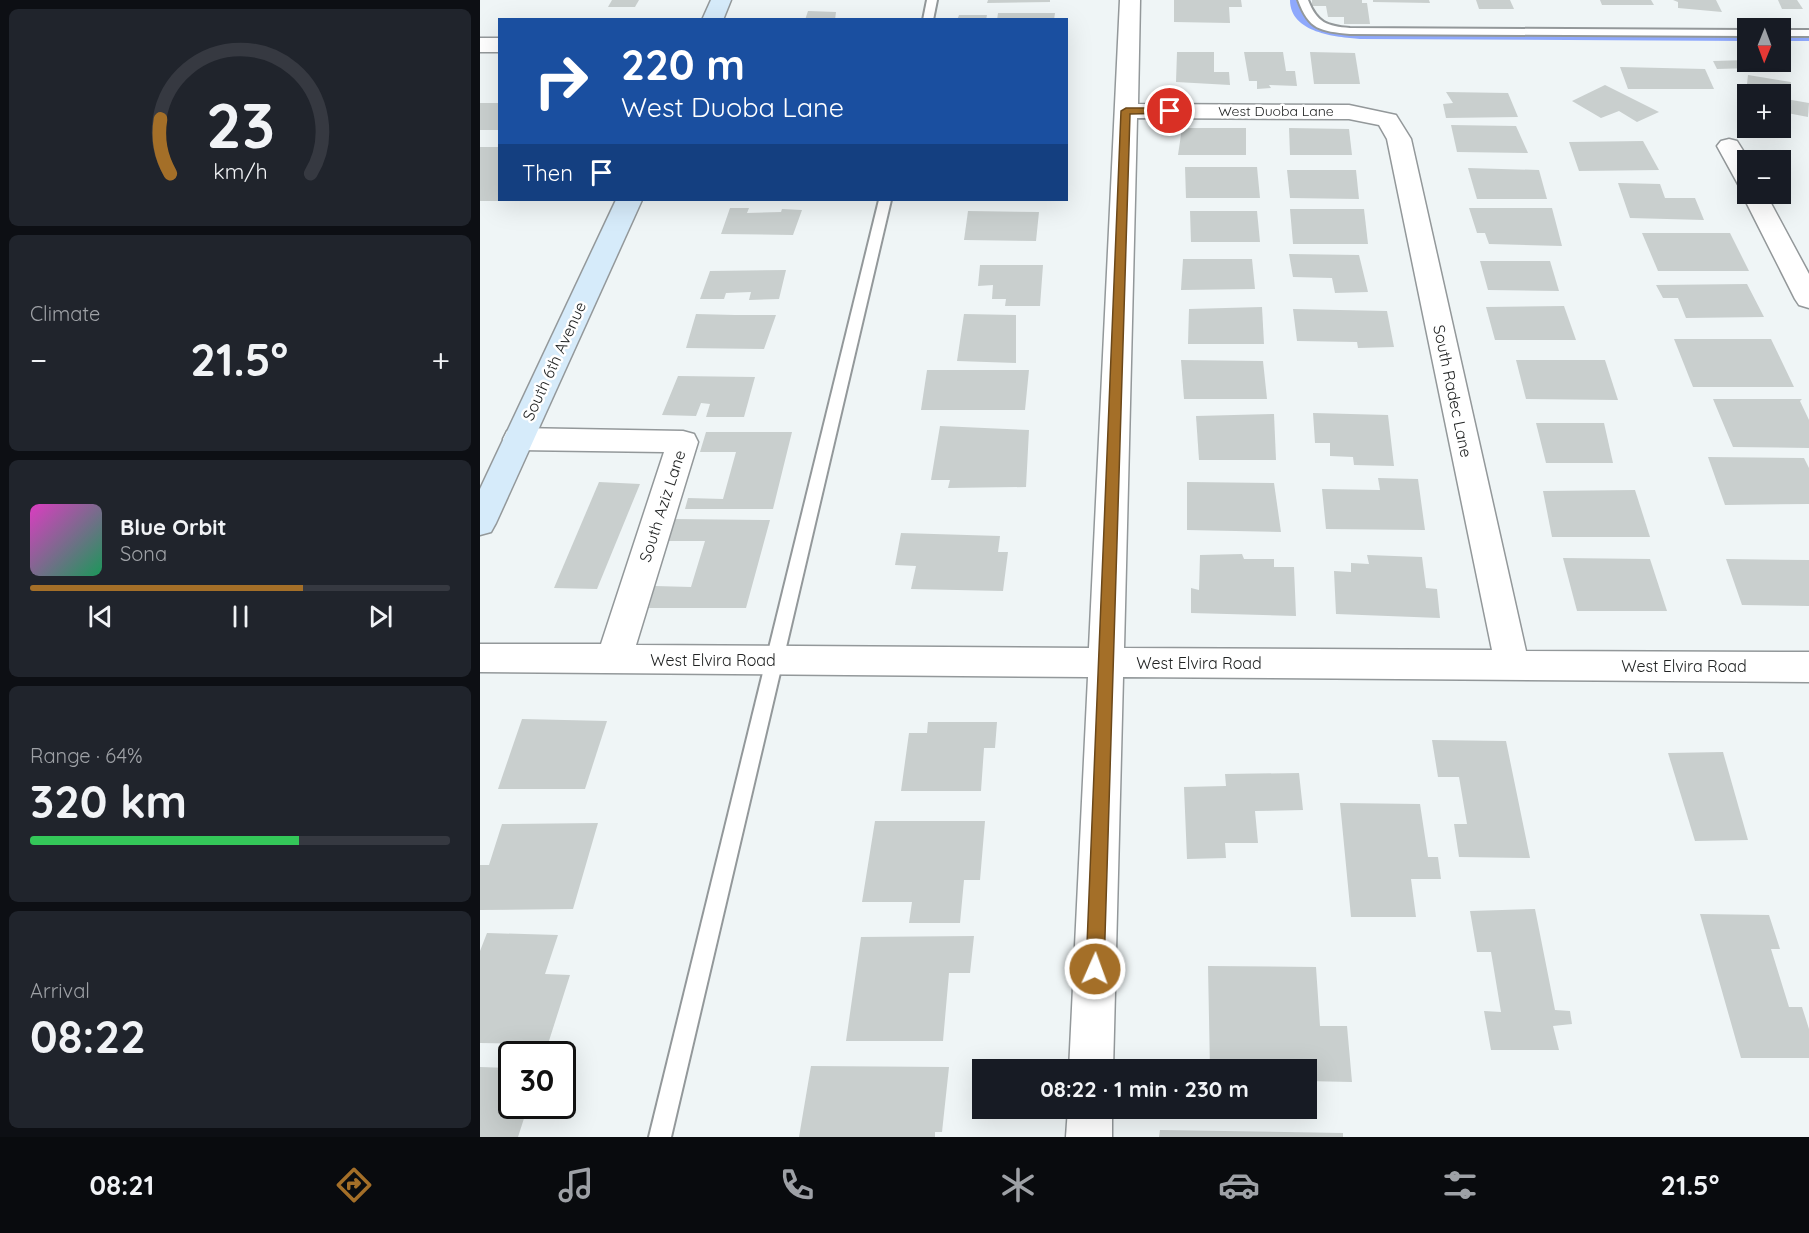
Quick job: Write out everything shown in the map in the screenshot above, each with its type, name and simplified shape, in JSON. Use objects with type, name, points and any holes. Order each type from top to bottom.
[{"type":"street","points":[[713,18],[721,0]]},
{"type":"street","points":[[1091,1059],[1130,0]]},
{"type":"street","points":[[480,45],[498,45]]},
{"type":"street","name":"West Duoba Lane","points":[[1126,111],[1350,112],[1396,115]]},
{"type":"street","name":"South Radec Lane","points":[[1396,115],[1399,139],[1512,664]]},
{"type":"street","points":[[1729,146],[1737,161]]},
{"type":"street","name":"South 6th Avenue","points":[[480,523],[629,201]]},
{"type":"street","points":[[1759,204],[1809,299]]},
{"type":"street","name":"South Aziz Lane","points":[[518,439],[683,442],[614,659]]},
{"type":"street","name":"West Elvira Road","points":[[480,658],[1809,667]]},
{"type":"street","points":[[1089,1137],[1090,1119]]},
{"type":"lane","points":[[928,18],[933,0]]},
{"type":"lane","points":[[1303,0],[1310,19],[1315,25],[1350,31],[1737,33]]},
{"type":"lane","points":[[1791,33],[1809,33]]},
{"type":"lane","points":[[660,1137],[885,201]]},
{"type":"building","points":[[612,0],[639,0],[635,7],[608,7]]},
{"type":"building","points":[[988,0],[1050,0],[1050,2],[987,3]]},
{"type":"building","points":[[1174,0],[1241,0],[1242,7],[1229,7],[1230,23],[1174,22]]},
{"type":"building","points":[[1312,0],[1362,0],[1362,3],[1367,3],[1370,24],[1344,24],[1344,17],[1328,17],[1326,6],[1312,6]]},
{"type":"building","points":[[1373,0],[1429,0],[1430,3],[1373,2]]},
{"type":"building","points":[[1476,0],[1510,0],[1514,9],[1479,9]]},
{"type":"building","points":[[1600,0],[1651,0],[1654,5],[1602,5]]},
{"type":"building","points":[[1673,0],[1716,0],[1722,12],[1678,8],[1678,2]]},
{"type":"building","points":[[1778,0],[1797,0],[1803,9],[1782,9]]},
{"type":"building","points":[[808,11],[836,12],[835,18],[806,18]]},
{"type":"building","points":[[998,13],[1055,13],[1054,18],[997,18]]},
{"type":"building","points":[[959,15],[987,15],[986,18],[958,18]]},
{"type":"building","points":[[1177,52],[1214,52],[1214,72],[1229,72],[1230,85],[1176,82]]},
{"type":"building","points":[[1244,52],[1283,52],[1286,71],[1295,71],[1297,86],[1269,85],[1271,88],[1257,89],[1257,81],[1249,81]]},
{"type":"building","points":[[1310,52],[1355,53],[1360,84],[1314,84]]},
{"type":"building","points":[[1737,60],[1737,68],[1717,69],[1713,61]]},
{"type":"building","points":[[1620,67],[1705,69],[1714,89],[1628,89]]},
{"type":"building","points":[[1748,75],[1791,82],[1791,84],[1747,84]]},
{"type":"building","points":[[1605,85],[1659,112],[1637,122],[1619,111],[1601,118],[1572,101]]},
{"type":"building","points":[[1446,92],[1508,93],[1518,117],[1446,118],[1443,104],[1453,103]]},
{"type":"building","points":[[1791,100],[1809,103],[1808,117],[1791,114]]},
{"type":"building","points":[[480,103],[498,103],[498,130],[480,130]]},
{"type":"building","points":[[1451,125],[1516,126],[1528,153],[1457,152]]},
{"type":"building","points":[[1182,128],[1246,128],[1246,155],[1178,155]]},
{"type":"building","points":[[1289,128],[1349,129],[1352,155],[1290,155]]},
{"type":"building","points":[[1643,141],[1659,170],[1579,171],[1569,142]]},
{"type":"building","points":[[480,147],[498,147],[498,201],[480,201]]},
{"type":"building","points":[[1185,167],[1257,167],[1260,198],[1186,198]]},
{"type":"building","points":[[1468,168],[1539,170],[1547,199],[1477,199]]},
{"type":"building","points":[[1287,170],[1356,170],[1359,199],[1290,198]]},
{"type":"building","points":[[1618,183],[1660,184],[1665,198],[1695,198],[1704,220],[1630,218]]},
{"type":"building","points":[[730,208],[749,208],[747,213],[781,212],[782,209],[802,210],[793,235],[721,234]]},
{"type":"building","points":[[1469,208],[1552,208],[1562,246],[1489,244],[1485,233],[1477,233]]},
{"type":"building","points":[[1290,209],[1364,209],[1368,244],[1293,244]]},
{"type":"building","points":[[968,211],[1039,212],[1036,241],[964,240]]},
{"type":"building","points":[[1190,211],[1257,211],[1260,242],[1191,242]]},
{"type":"building","points":[[1642,233],[1730,233],[1749,271],[1658,271]]},
{"type":"building","points":[[1289,254],[1359,255],[1368,292],[1335,293],[1332,278],[1293,277]]},
{"type":"building","points":[[1183,259],[1252,259],[1255,289],[1181,290]]},
{"type":"building","points":[[1480,261],[1550,261],[1559,291],[1488,290]]},
{"type":"building","points":[[980,265],[1043,265],[1040,306],[1005,306],[1006,299],[992,299],[993,285],[978,286]]},
{"type":"building","points":[[786,270],[779,299],[749,300],[751,292],[726,293],[724,299],[700,299],[710,271]]},
{"type":"building","points":[[1747,284],[1764,317],[1686,318],[1678,298],[1663,298],[1656,285]]},
{"type":"building","points":[[1564,306],[1576,340],[1495,340],[1486,307]]},
{"type":"building","points":[[1262,307],[1264,344],[1188,344],[1189,309]]},
{"type":"building","points":[[1293,309],[1387,311],[1394,347],[1358,348],[1357,342],[1297,341]]},
{"type":"building","points":[[696,314],[776,315],[764,349],[686,348]]},
{"type":"building","points":[[964,314],[1016,315],[1016,363],[957,361]]},
{"type":"building","points":[[1674,339],[1771,339],[1794,387],[1693,387]]},
{"type":"building","points":[[1181,360],[1263,361],[1267,399],[1184,399]]},
{"type":"building","points":[[1516,360],[1605,360],[1618,400],[1526,399]]},
{"type":"building","points":[[927,370],[1029,370],[1025,410],[921,410]]},
{"type":"building","points":[[678,376],[755,377],[744,417],[706,417],[710,404],[701,403],[696,416],[662,415]]},
{"type":"building","points":[[1713,399],[1802,399],[1800,401],[1809,420],[1809,448],[1733,447]]},
{"type":"building","points":[[1313,413],[1388,415],[1394,466],[1354,465],[1353,457],[1330,456],[1330,443],[1315,443]]},
{"type":"building","points":[[1274,414],[1276,460],[1199,460],[1196,416]]},
{"type":"building","points":[[1536,423],[1604,423],[1613,463],[1546,463]]},
{"type":"building","points":[[940,426],[1029,430],[1026,487],[948,488],[950,480],[931,480]]},
{"type":"building","points":[[706,432],[792,432],[773,509],[685,509],[688,498],[723,499],[736,452],[700,452]]},
{"type":"building","points":[[1708,457],[1804,458],[1809,468],[1809,504],[1725,505]]},
{"type":"building","points":[[1378,478],[1418,479],[1425,530],[1326,529],[1322,489],[1380,490]]},
{"type":"building","points":[[599,482],[640,484],[597,589],[554,588]]},
{"type":"building","points":[[1187,482],[1274,483],[1281,532],[1187,530]]},
{"type":"building","points":[[1635,490],[1650,537],[1552,537],[1543,491]]},
{"type":"building","points":[[674,519],[770,520],[746,608],[649,608],[655,586],[691,587],[705,541],[666,541]]},
{"type":"building","points":[[901,533],[1000,536],[998,552],[1008,552],[1003,591],[911,589],[916,566],[895,565]]},
{"type":"building","points":[[1242,554],[1244,559],[1274,559],[1274,567],[1294,567],[1296,616],[1191,613],[1191,588],[1199,590],[1200,555]]},
{"type":"building","points":[[1367,555],[1422,557],[1426,588],[1437,589],[1440,618],[1336,614],[1334,571],[1351,572],[1351,563],[1369,564]]},
{"type":"building","points":[[1563,558],[1650,559],[1667,611],[1577,611]]},
{"type":"building","points":[[1726,559],[1809,560],[1809,606],[1742,605]]},
{"type":"building","points":[[522,719],[607,721],[585,789],[498,789]]},
{"type":"building","points":[[928,722],[997,722],[995,748],[984,748],[981,791],[901,791],[909,733],[927,733]]},
{"type":"building","points":[[1432,740],[1506,741],[1530,858],[1459,857],[1454,824],[1467,824],[1459,777],[1438,777]]},
{"type":"building","points":[[1723,752],[1748,840],[1695,841],[1668,753]]},
{"type":"building","points":[[1299,773],[1303,810],[1255,811],[1258,843],[1225,843],[1226,858],[1187,859],[1184,787],[1226,786],[1225,774]]},
{"type":"building","points":[[1340,803],[1420,804],[1428,857],[1438,857],[1441,879],[1411,879],[1416,917],[1351,917]]},
{"type":"building","points":[[875,821],[985,821],[980,880],[964,880],[960,923],[909,923],[912,902],[862,902]]},
{"type":"building","points":[[598,823],[573,909],[480,910],[480,865],[489,865],[502,824]]},
{"type":"building","points":[[1535,909],[1555,1010],[1570,1011],[1572,1024],[1553,1026],[1559,1050],[1491,1050],[1484,1011],[1501,1012],[1491,952],[1477,952],[1470,911]]},
{"type":"building","points":[[1700,914],[1769,915],[1780,949],[1771,949],[1789,1007],[1802,1007],[1809,1029],[1809,1058],[1741,1058]]},
{"type":"building","points":[[487,933],[558,935],[545,974],[570,975],[549,1041],[480,1043],[480,951]]},
{"type":"building","points":[[974,936],[970,973],[949,973],[943,1041],[846,1041],[861,937]]},
{"type":"building","points":[[1208,966],[1316,967],[1320,1026],[1347,1026],[1352,1082],[1317,1081],[1317,1059],[1210,1059]]},
{"type":"building","points":[[811,1066],[949,1067],[942,1132],[935,1132],[935,1137],[799,1137]]},
{"type":"building","points":[[480,1067],[498,1068],[498,1119],[524,1119],[518,1137],[480,1137]]},
{"type":"building","points":[[1160,1130],[1343,1133],[1343,1137],[1159,1137]]},
{"type":"waterway","points":[[1293,2],[1297,12],[1310,26],[1329,33],[1360,37],[1737,39]]},
{"type":"waterway","points":[[1791,39],[1809,39]]},
{"type":"route","points":[[1095,969],[1126,111],[1170,111]]}]
